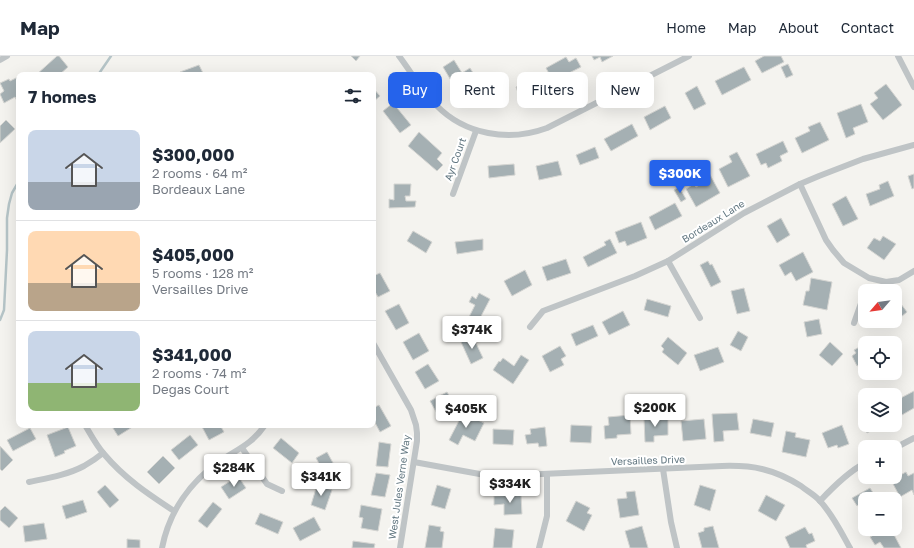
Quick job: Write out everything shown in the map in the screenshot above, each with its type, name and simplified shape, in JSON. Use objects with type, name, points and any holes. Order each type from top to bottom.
[{"type":"street","points":[[0,60],[7,56]]},
{"type":"street","points":[[400,56],[436,105],[453,119],[476,131],[510,136],[539,131],[689,56]]},
{"type":"street","points":[[898,56],[914,87]]},
{"type":"street","name":"Ayr Court","points":[[453,194],[476,131]]},
{"type":"street","name":"Bordeaux Lane","points":[[530,327],[543,311],[635,276],[668,260],[744,213],[800,184],[863,159],[914,145]]},
{"type":"street","points":[[800,184],[819,228],[833,250],[844,263],[869,278],[886,282],[899,280],[914,271]]},
{"type":"street","points":[[668,260],[700,318]]},
{"type":"street","points":[[867,284],[869,278]]},
{"type":"street","points":[[854,323],[858,311]]},
{"type":"street","name":"West Jules Verne Way","points":[[376,348],[411,410],[417,433],[414,462],[400,548]]},
{"type":"street","points":[[87,428],[103,453],[113,464],[143,491],[174,511]]},
{"type":"street","points":[[162,548],[165,533],[174,511],[189,488],[201,476],[222,460],[242,448],[263,428]]},
{"type":"street","points":[[902,444],[914,438]]},
{"type":"street","points":[[242,448],[267,484],[282,491]]},
{"type":"street","points":[[29,482],[72,472],[103,453]]},
{"type":"street","name":"Versailles Drive","points":[[414,462],[497,476],[742,466],[764,469],[793,481],[820,501],[839,527],[850,548]]},
{"type":"street","points":[[820,501],[837,484],[858,468]]},
{"type":"street","points":[[663,469],[671,522],[677,548]]},
{"type":"street","points":[[539,548],[547,516],[547,474]]},
{"type":"building","points":[[57,56],[59,56],[68,67],[62,72],[39,72]]},
{"type":"building","points":[[351,56],[360,56],[356,61]]},
{"type":"building","points":[[592,56],[613,56],[602,62],[600,57],[594,60]]},
{"type":"building","points":[[764,56],[781,56],[784,62],[762,73],[755,61]]},
{"type":"building","points":[[566,57],[569,62],[576,58],[581,67],[571,72],[548,72],[546,68]]},
{"type":"building","points":[[454,60],[461,72],[450,72],[450,79],[443,67]]},
{"type":"building","points":[[788,64],[793,75],[786,78],[781,67]]},
{"type":"building","points":[[199,65],[202,72],[180,72]]},
{"type":"building","points":[[744,67],[751,80],[722,95],[715,81]]},
{"type":"building","points":[[470,68],[472,72],[464,72]]},
{"type":"building","points":[[16,78],[16,99],[15,97],[4,103],[0,94],[4,91],[0,83],[9,79],[10,81]]},
{"type":"building","points":[[886,84],[902,105],[883,120],[870,104],[878,98],[874,93]]},
{"type":"building","points":[[697,86],[706,104],[694,110],[685,93]]},
{"type":"building","points":[[376,91],[380,96],[376,99]]},
{"type":"building","points":[[861,104],[868,122],[853,128],[855,134],[846,138],[837,113]]},
{"type":"building","points":[[665,106],[671,118],[650,130],[644,117]]},
{"type":"building","points":[[388,107],[397,108],[411,125],[400,133],[383,111]]},
{"type":"building","points":[[6,120],[15,129],[0,143],[0,126]]},
{"type":"building","points":[[820,122],[829,140],[802,153],[795,138],[810,131],[808,127]]},
{"type":"building","points":[[632,124],[638,136],[611,151],[604,139]]},
{"type":"building","points":[[419,132],[442,153],[437,159],[443,165],[437,171],[408,146]]},
{"type":"building","points":[[783,141],[788,152],[780,156],[782,161],[768,168],[766,163],[761,165],[756,154]]},
{"type":"building","points":[[595,147],[599,158],[580,165],[576,155]]},
{"type":"building","points":[[737,152],[750,176],[728,187],[719,169],[732,162],[729,156]]},
{"type":"building","points":[[558,161],[562,175],[539,180],[536,166]]},
{"type":"building","points":[[514,164],[515,175],[489,178],[488,166]]},
{"type":"building","points":[[709,173],[720,193],[696,207],[686,189],[694,184],[696,187],[703,183],[700,178]]},
{"type":"building","points":[[914,174],[914,188],[912,189],[908,176]]},
{"type":"building","points":[[888,181],[894,196],[870,206],[866,194],[880,189],[879,185]]},
{"type":"building","points":[[394,184],[411,184],[410,196],[405,196],[406,201],[416,201],[415,207],[389,208],[389,199],[394,200]]},
{"type":"building","points":[[679,187],[686,199],[681,202],[674,190]]},
{"type":"building","points":[[846,196],[858,219],[843,226],[832,204]]},
{"type":"building","points":[[675,203],[682,216],[655,230],[649,217]]},
{"type":"building","points":[[781,218],[790,235],[777,243],[767,226]]},
{"type":"building","points":[[641,222],[647,238],[627,246],[625,241],[619,243],[615,232]]},
{"type":"building","points":[[413,231],[432,242],[426,253],[407,241]]},
{"type":"building","points":[[883,236],[896,244],[884,260],[867,248],[874,238],[880,241]]},
{"type":"building","points":[[483,239],[483,250],[457,254],[455,242]]},
{"type":"building","points":[[610,239],[617,253],[588,267],[583,257],[606,245],[604,242]]},
{"type":"building","points":[[803,252],[813,272],[796,281],[791,272],[785,276],[779,265]]},
{"type":"building","points":[[566,259],[571,273],[547,281],[542,267]]},
{"type":"building","points":[[708,261],[710,265],[712,264],[721,282],[711,287],[700,265]]},
{"type":"building","points":[[525,270],[532,285],[512,296],[504,281]]},
{"type":"building","points":[[380,273],[390,291],[378,297],[376,293],[376,275]]},
{"type":"building","points":[[811,278],[832,282],[827,310],[803,305],[806,291],[809,291]]},
{"type":"building","points":[[744,288],[750,311],[737,314],[731,291]]},
{"type":"building","points":[[479,293],[490,299],[478,322],[469,317],[475,305],[469,302],[472,296],[476,299]]},
{"type":"building","points":[[647,299],[671,306],[668,317],[644,310]]},
{"type":"building","points":[[399,304],[409,323],[396,330],[385,311]]},
{"type":"building","points":[[902,305],[907,312],[902,316]]},
{"type":"building","points":[[623,311],[630,325],[609,335],[602,322]]},
{"type":"building","points":[[819,319],[822,334],[807,337],[804,322]]},
{"type":"building","points":[[593,325],[598,336],[576,346],[571,334]]},
{"type":"building","points":[[738,331],[748,337],[741,351],[730,345]]},
{"type":"building","points":[[419,333],[429,351],[413,360],[403,342]]},
{"type":"building","points":[[473,337],[483,358],[471,364],[461,342]]},
{"type":"building","points":[[668,337],[687,353],[678,365],[662,352],[664,349],[661,346]]},
{"type":"building","points":[[830,342],[843,354],[832,366],[819,355]]},
{"type":"building","points":[[560,346],[566,356],[561,359],[564,365],[550,372],[542,356]]},
{"type":"building","points":[[718,347],[724,362],[700,371],[694,355]]},
{"type":"building","points":[[858,348],[857,366],[852,356],[856,353],[854,350]]},
{"type":"building","points":[[521,355],[529,360],[513,384],[493,370],[503,358],[514,366]]},
{"type":"building","points":[[428,364],[439,381],[425,389],[415,372]]},
{"type":"building","points":[[914,391],[914,408],[902,415],[902,397]]},
{"type":"building","points":[[447,392],[455,406],[451,408],[453,412],[440,419],[430,401]]},
{"type":"building","points":[[379,405],[391,426],[380,432],[376,425],[376,406]]},
{"type":"building","points":[[463,413],[484,423],[475,441],[463,435],[458,445],[449,440]]},
{"type":"building","points":[[737,413],[739,430],[723,431],[724,441],[714,442],[712,414]]},
{"type":"building","points":[[630,415],[631,434],[617,435],[617,438],[605,439],[604,426],[609,425],[608,417]]},
{"type":"building","points":[[668,418],[668,435],[654,436],[654,442],[645,442],[644,419]]},
{"type":"building","points":[[704,419],[706,439],[683,441],[681,421]]},
{"type":"building","points":[[753,419],[774,423],[771,437],[750,433]]},
{"type":"building","points":[[571,425],[592,426],[591,443],[570,442]]},
{"type":"building","points":[[842,425],[849,444],[838,448],[837,445],[828,448],[822,433]]},
{"type":"building","points":[[545,427],[547,446],[539,447],[538,443],[527,444],[525,435],[531,434],[530,429]]},
{"type":"building","points":[[30,428],[36,439],[13,451],[7,440]]},
{"type":"building","points":[[68,428],[76,446],[55,457],[47,435]]},
{"type":"building","points":[[113,428],[131,428],[118,436]]},
{"type":"building","points":[[203,428],[222,428],[224,432],[209,440]]},
{"type":"building","points":[[493,429],[514,430],[513,445],[493,444]]},
{"type":"building","points":[[786,431],[796,433],[795,437],[810,440],[806,457],[782,452]]},
{"type":"building","points":[[190,435],[198,445],[179,460],[171,450]]},
{"type":"building","points":[[281,438],[299,453],[292,463],[273,448]]},
{"type":"building","points":[[379,442],[391,444],[388,467],[376,466]]},
{"type":"building","points":[[0,446],[13,460],[2,471],[0,469]]},
{"type":"building","points":[[327,452],[338,472],[327,478],[316,458]]},
{"type":"building","points":[[163,456],[175,468],[159,484],[147,472]]},
{"type":"building","points":[[906,472],[908,476],[914,473],[914,495],[912,490],[902,496],[902,492],[897,492],[893,484],[902,484],[902,474]]},
{"type":"building","points":[[376,473],[390,475],[385,497],[371,495]]},
{"type":"building","points":[[238,476],[246,488],[229,499],[221,487]]},
{"type":"building","points":[[105,485],[119,500],[110,508],[97,492]]},
{"type":"building","points":[[317,485],[332,490],[325,510],[311,505]]},
{"type":"building","points":[[437,485],[451,489],[445,509],[431,505]]},
{"type":"building","points":[[700,485],[716,490],[710,511],[694,505]]},
{"type":"building","points":[[870,488],[873,492],[863,492]]},
{"type":"building","points":[[635,491],[639,515],[620,518],[617,499],[627,498],[626,492]]},
{"type":"building","points":[[521,495],[522,514],[504,515],[504,504],[494,505],[494,496]]},
{"type":"building","points":[[766,495],[785,505],[776,521],[758,511]]},
{"type":"building","points":[[858,495],[857,506],[852,498]]},
{"type":"building","points":[[83,500],[87,512],[66,519],[62,506]]},
{"type":"building","points":[[576,501],[590,508],[587,513],[592,515],[584,531],[566,521]]},
{"type":"building","points":[[213,502],[222,509],[207,528],[198,521]]},
{"type":"building","points":[[361,505],[382,509],[378,531],[361,528],[363,518],[359,517]]},
{"type":"building","points":[[5,506],[18,518],[9,528],[0,520],[0,511]]},
{"type":"building","points":[[260,513],[283,522],[278,534],[255,524]]},
{"type":"building","points":[[314,517],[321,530],[300,541],[293,528]]},
{"type":"building","points":[[44,523],[47,539],[25,542],[23,526]]},
{"type":"building","points":[[429,525],[441,527],[440,531],[444,532],[442,548],[425,548]]},
{"type":"building","points":[[642,526],[648,548],[630,548],[625,531]]},
{"type":"building","points":[[713,526],[719,548],[702,548],[698,533],[704,531],[704,528]]},
{"type":"building","points":[[805,527],[809,534],[812,533],[815,541],[806,545],[807,548],[790,548],[785,537]]},
{"type":"building","points":[[495,528],[514,530],[512,548],[493,548]]},
{"type":"building","points":[[895,536],[901,548],[884,548],[880,542],[875,545],[870,537]]},
{"type":"building","points":[[127,539],[140,540],[140,548],[127,548]]},
{"type":"building","points":[[353,541],[375,544],[374,548],[352,548]]},
{"type":"waterway","points":[[100,72],[111,56]]},
{"type":"waterway","points":[[0,320],[4,310],[7,218],[12,193],[16,186]]}]
